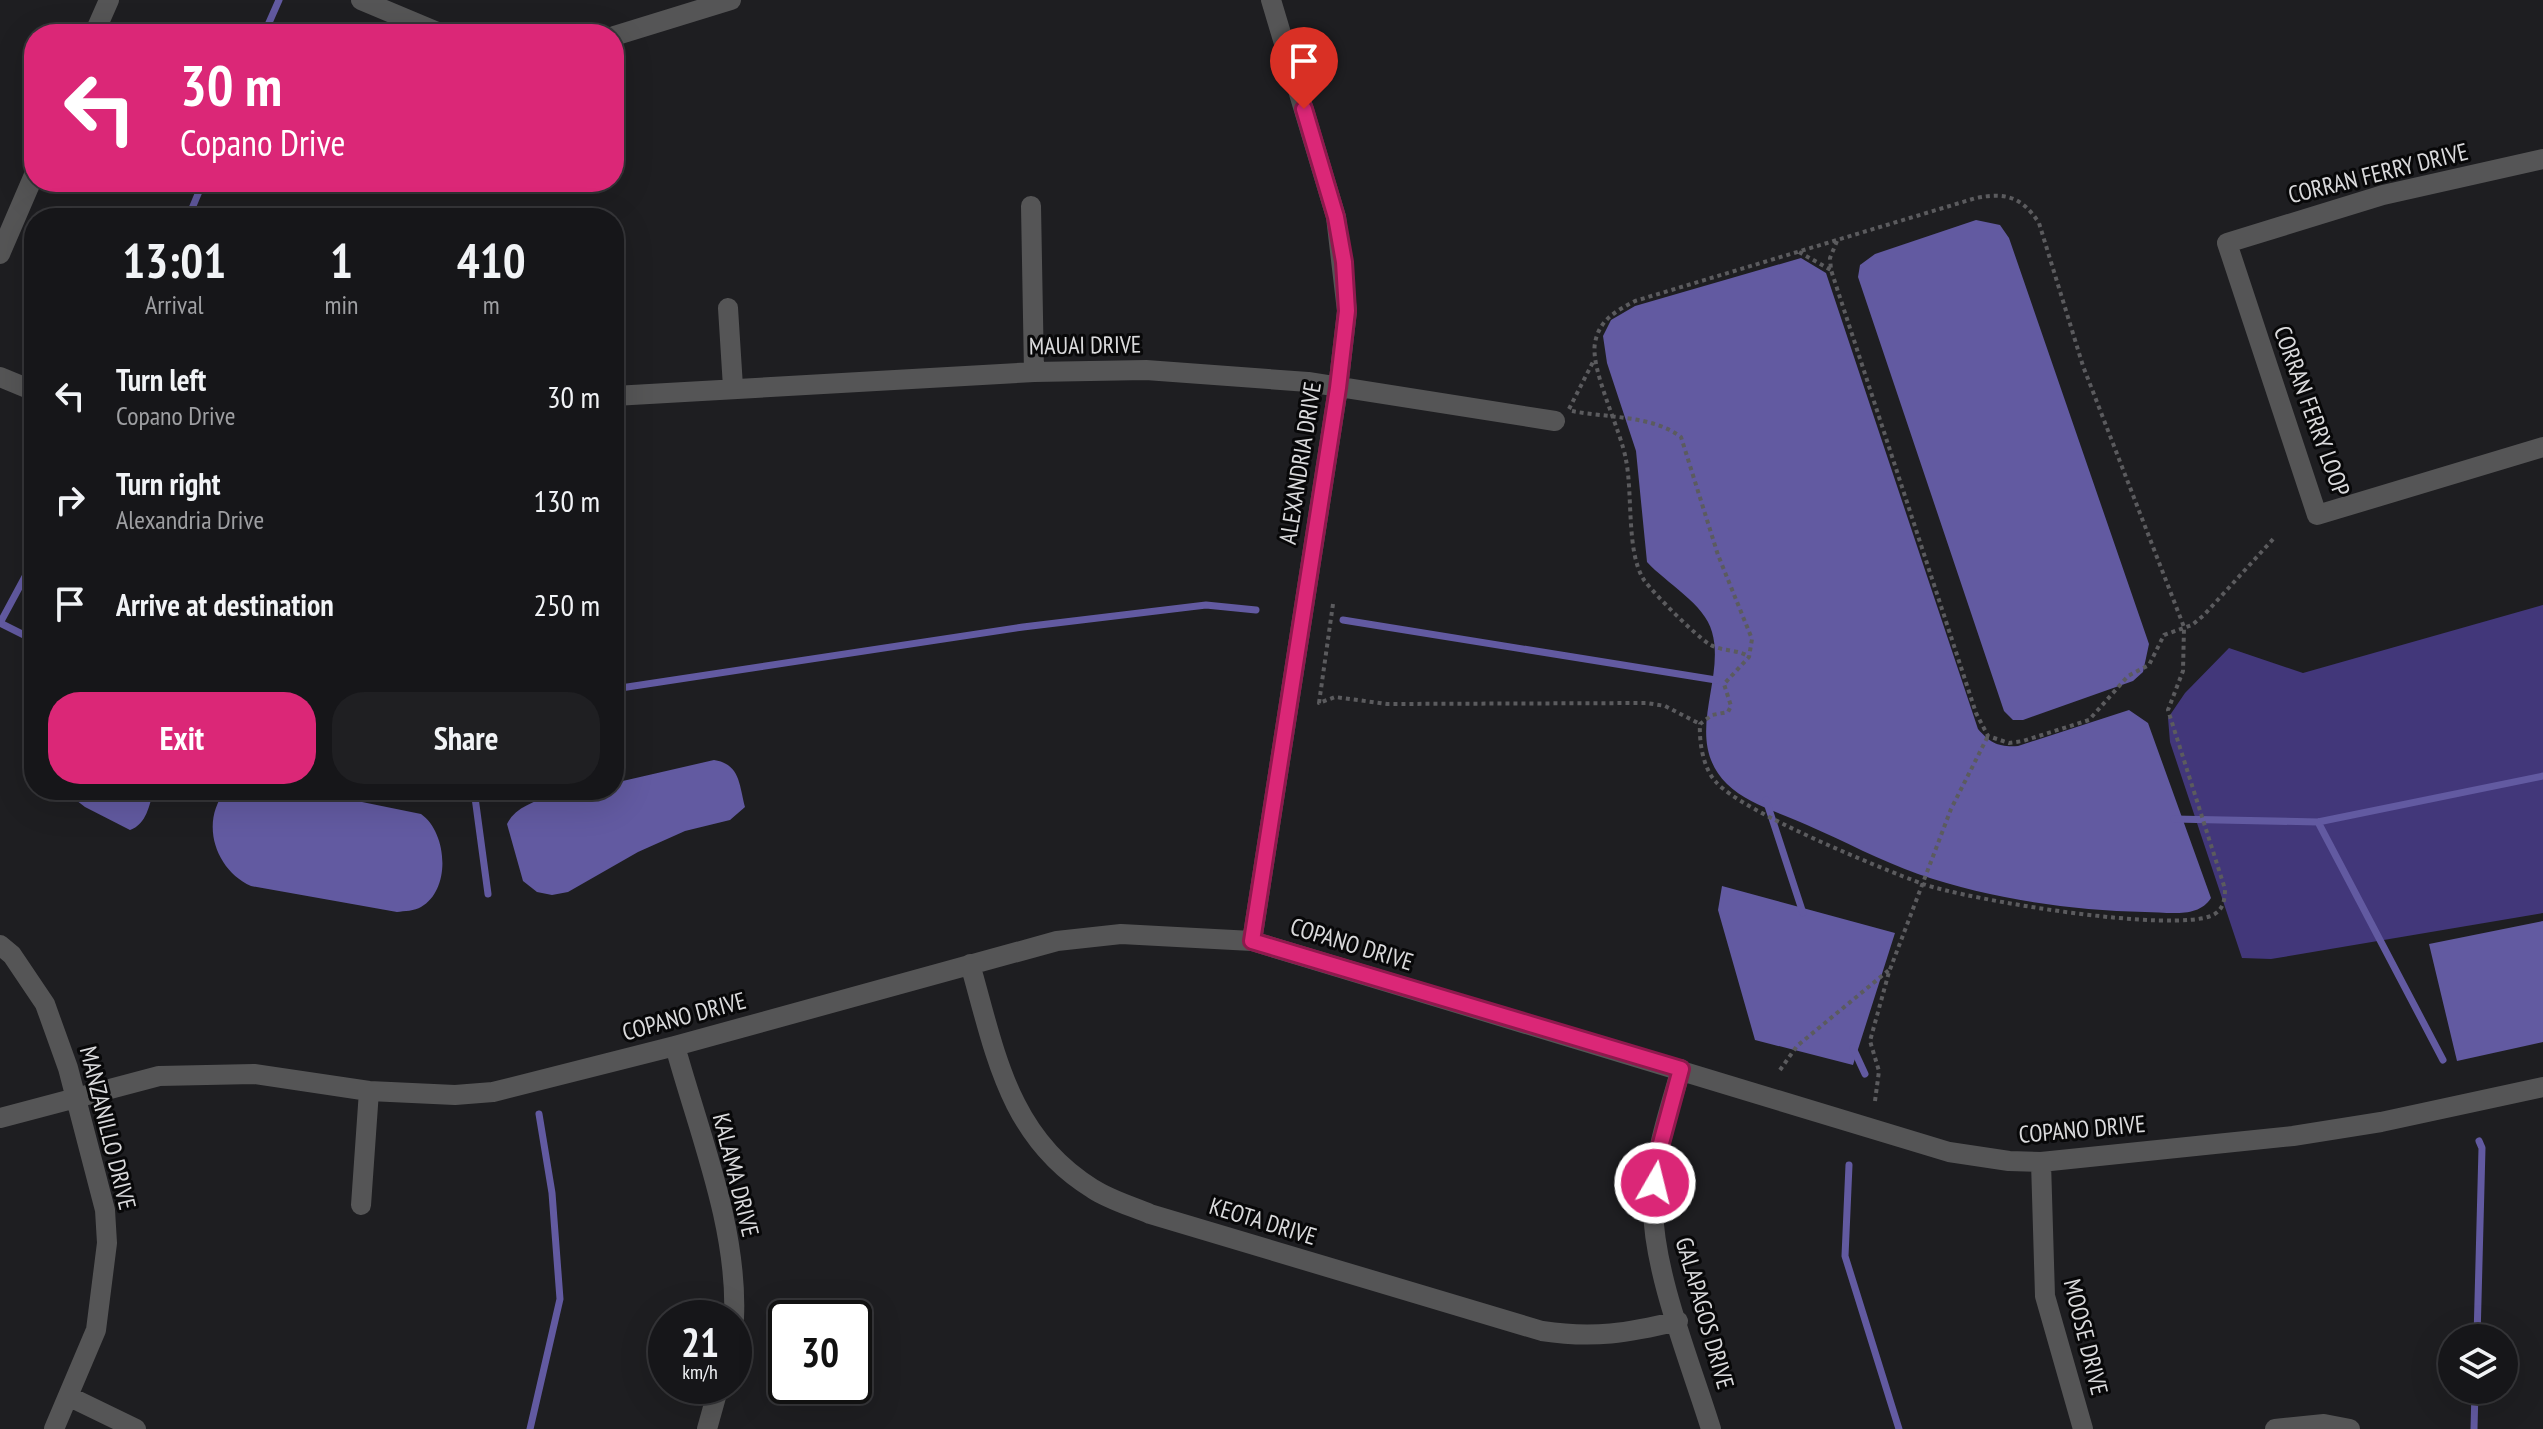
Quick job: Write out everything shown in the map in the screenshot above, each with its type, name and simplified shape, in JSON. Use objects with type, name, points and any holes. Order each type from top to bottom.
[{"type":"street","points":[[98,24],[109,0]]},
{"type":"street","points":[[361,0],[418,24]]},
{"type":"street","points":[[624,33],[731,0]]},
{"type":"street","name":"ALEXANDRIA DRIVE","points":[[1252,941],[1338,388],[1347,311],[1336,217],[1271,0]]},
{"type":"street","name":"CORRAN FERRY DRIVE","points":[[2227,243],[2383,195],[2543,159]]},
{"type":"street","points":[[0,254],[27,192]]},
{"type":"street","points":[[1031,206],[1034,372]]},
{"type":"street","name":"CORRAN FERRY LOOP","points":[[2227,243],[2317,515],[2543,447]]},
{"type":"street","points":[[728,308],[733,387]]},
{"type":"street","name":"MAUAI DRIVE","points":[[624,395],[1034,372],[1203,371],[1560,411]]},
{"type":"street","points":[[0,377],[24,387]]},
{"type":"street","name":"COPANO DRIVE","points":[[0,1118],[159,1076],[239,1074],[369,1091],[455,1095],[493,1092],[675,1046],[1057,941],[1121,934],[1252,941],[1949,1152],[2009,1161],[2041,1162],[2293,1136],[2381,1122],[2543,1087]]},
{"type":"street","name":"MANZANILLO DRIVE","points":[[0,945],[12,955],[45,1004],[76,1097],[105,1210],[107,1243],[96,1330],[54,1429]]},
{"type":"street","name":"KEOTA DRIVE","points":[[970,964],[1005,1087],[1030,1128],[1061,1164],[1094,1190],[1150,1214],[1542,1331],[1582,1337],[1618,1335],[1678,1321]]},
{"type":"street","name":"KALAMA DRIVE","points":[[675,1046],[722,1220],[735,1300]]},
{"type":"street","name":"GALAPAGOS DRIVE","points":[[1681,1069],[1657,1158],[1653,1209],[1659,1256],[1711,1429]]},
{"type":"street","points":[[361,1205],[369,1091]]},
{"type":"street","name":"MOOSE DRIVE","points":[[2041,1162],[2045,1296],[2083,1429]]},
{"type":"street","points":[[70,1397],[136,1429]]},
{"type":"street","points":[[710,1429],[715,1404]]},
{"type":"street","points":[[2275,1429],[2324,1424],[2350,1429]]},
{"type":"path","points":[[1700,724],[1704,759],[1713,779],[1725,792],[1770,817],[1922,883],[2043,910],[2195,919],[2216,914],[2222,907],[2225,889],[2168,710],[2183,671],[2184,627],[2083,366],[2039,223],[2026,204],[1995,195],[1635,301],[1611,313],[1600,326],[1594,344],[1595,358],[1615,419],[1631,486],[1638,570],[1661,599],[1710,645],[1749,657]]},
{"type":"path","points":[[1837,241],[1830,258],[1831,270],[1976,713],[1988,736],[2009,743],[2023,741],[2089,720],[2128,676],[2149,665],[2164,635],[2204,615],[2275,537]]},
{"type":"path","points":[[1799,252],[1831,270]]},
{"type":"path","points":[[1595,358],[1560,411],[1647,421],[1681,437],[1718,555],[1743,610],[1752,639],[1749,657],[1724,684],[1731,706],[1728,712],[1712,715],[1700,724]]},
{"type":"path","points":[[1333,604],[1319,703],[1335,697],[1387,704],[1647,703],[1682,713],[1700,724]]},
{"type":"path","points":[[1875,1101],[1879,1071],[1870,1041],[1891,968],[1951,809],[1988,736]]},
{"type":"path","points":[[1780,1070],[1805,1038],[1891,968]]},
{"type":"shaded area","points":[[1976,220],[2000,225],[2009,238],[2149,644],[2143,672],[2133,681],[2023,720],[2013,720],[2004,711],[1858,277],[1860,265],[1875,254]]},
{"type":"shaded area","points":[[1801,258],[1826,273],[1978,729],[1996,744],[2018,746],[2129,710],[2148,723],[2211,898],[2205,905],[2190,912],[2172,913],[2087,909],[2030,902],[1946,883],[1890,863],[1754,803],[1727,784],[1714,767],[1706,729],[1714,670],[1712,632],[1702,612],[1647,562],[1636,451],[1607,363],[1603,336],[1611,320],[1635,306]]},
{"type":"shaded area","points":[[2543,605],[2543,913],[2271,959],[2242,958],[2170,742],[2168,718],[2185,693],[2229,648],[2303,673]]},
{"type":"shaded area","points":[[714,760],[723,762],[734,771],[745,807],[730,820],[685,831],[638,852],[568,892],[552,895],[537,892],[523,881],[507,824],[514,814],[539,800],[624,800],[624,781]]},
{"type":"shaded area","points":[[76,800],[151,800],[144,819],[130,830]]},
{"type":"shaded area","points":[[220,800],[352,800],[421,814],[430,822],[441,847],[438,887],[431,899],[421,907],[397,912],[251,886],[229,869],[215,844],[214,817]]},
{"type":"shaded area","points":[[1722,886],[1895,933],[1853,1065],[1755,1040],[1718,910]]},
{"type":"shaded area","points":[[2543,921],[2543,1042],[2457,1061],[2429,944]]},
{"type":"waterway","points":[[268,24],[279,0]]},
{"type":"waterway","points":[[192,208],[199,192]]},
{"type":"waterway","points":[[24,579],[0,623],[24,635]]},
{"type":"waterway","points":[[624,687],[1023,627],[1206,605],[1256,610]]},
{"type":"waterway","points":[[1343,620],[1716,680]]},
{"type":"waterway","points":[[2174,819],[2318,822],[2543,776]]},
{"type":"waterway","points":[[475,800],[488,894]]},
{"type":"waterway","points":[[1766,800],[1803,913]]},
{"type":"waterway","points":[[2318,822],[2443,1060]]},
{"type":"waterway","points":[[1853,1048],[1865,1074]]},
{"type":"waterway","points":[[530,1429],[560,1299],[552,1193],[539,1114]]},
{"type":"waterway","points":[[2477,1324],[2482,1148],[2479,1141]]},
{"type":"waterway","points":[[1849,1165],[1845,1256],[1899,1429]]},
{"type":"waterway","points":[[2474,1429],[2475,1404]]},
{"type":"route","points":[[1304,109],[1336,217],[1344,262],[1347,311],[1344,349],[1252,941],[1681,1069],[1657,1158],[1655,1183]]}]
